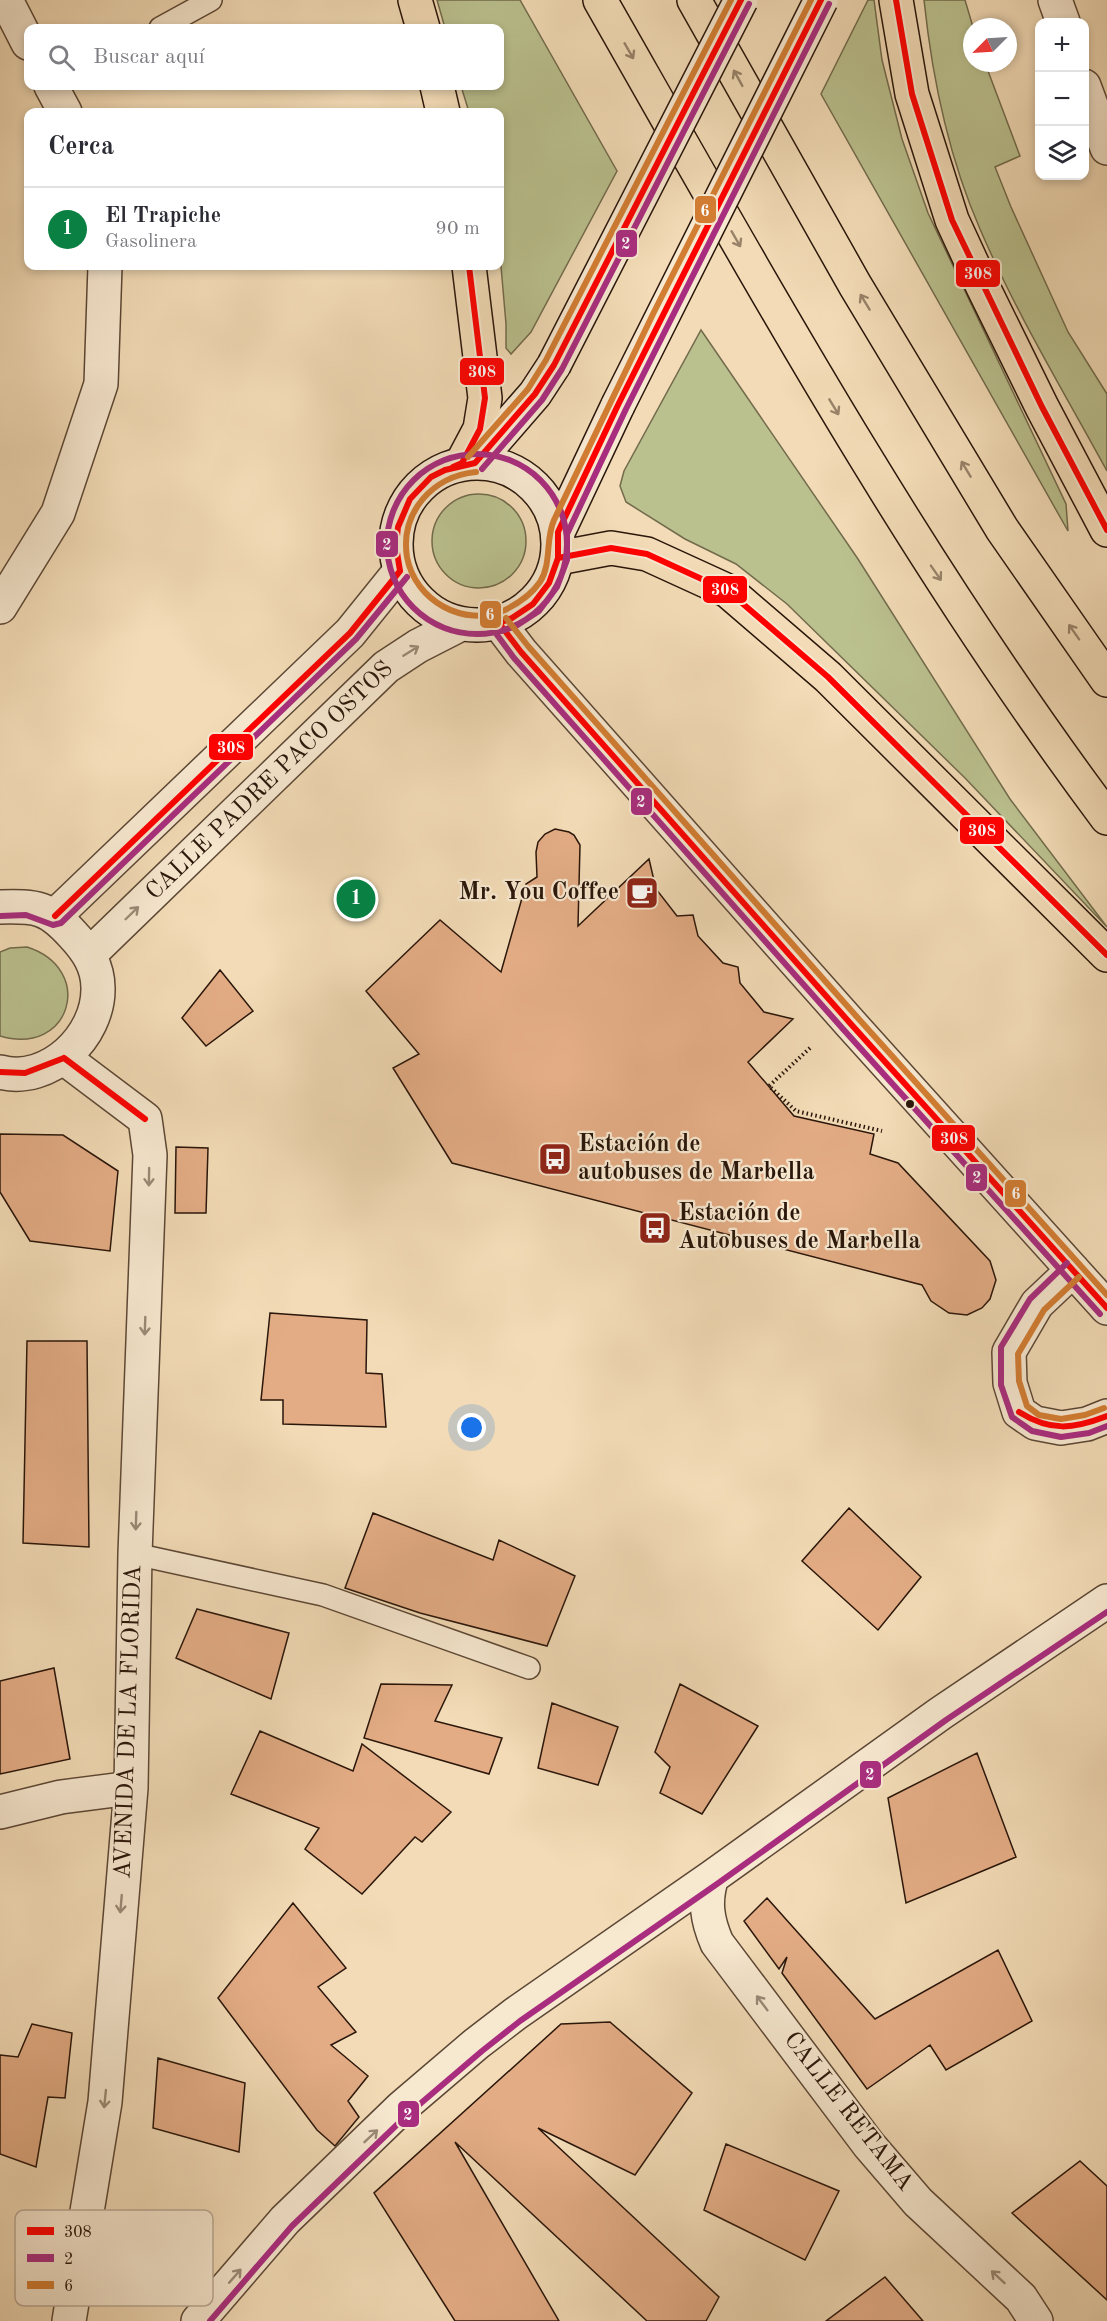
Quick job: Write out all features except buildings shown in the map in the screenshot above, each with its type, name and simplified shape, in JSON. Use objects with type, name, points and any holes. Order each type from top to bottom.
[{"type":"highway","points":[[415,0],[422,24]]},
{"type":"highway","points":[[600,0],[796,344],[929,563],[1107,818]]},
{"type":"highway","points":[[694,0],[855,285],[1002,529],[1107,680]]},
{"type":"highway","points":[[896,0],[912,94],[952,220],[988,297],[1107,530]]},
{"type":"highway","points":[[437,90],[442,108]]},
{"type":"highway","points":[[468,463],[480,429],[485,398],[469,270]]},
{"type":"highway","points":[[558,545],[611,548],[647,554],[728,591],[828,677],[1107,955]]},
{"type":"street","points":[[6,0],[24,35]]},
{"type":"street","points":[[468,463],[535,394],[554,365],[741,0]]},
{"type":"street","points":[[558,545],[550,507],[536,486],[514,471],[490,463],[468,463],[436,473],[414,492],[401,516],[396,543],[400,571],[414,595],[435,614],[461,624],[487,625],[512,618],[533,604],[549,583],[558,545],[618,405],[820,0]]},
{"type":"street","points":[[1055,0],[1062,18]]},
{"type":"street","points":[[1089,99],[1107,148]]},
{"type":"street","points":[[0,607],[58,513],[101,384],[105,270]]},
{"type":"street","points":[[56,916],[350,633],[400,571]]},
{"type":"street","points":[[499,623],[521,652],[850,1023],[1107,1308]]},
{"type":"street","name":"CALLE PADRE PACO OSTOS","points":[[90,954],[386,667],[418,646],[461,624]]},
{"type":"street","points":[[0,907],[27,906],[56,916],[90,954],[98,987],[92,1021],[64,1058],[38,1071],[8,1074],[0,1072]]},
{"type":"street","name":"AVENIDA DE LA FLORIDA","points":[[64,1058],[145,1119],[150,1155],[135,1554],[131,1788],[105,2102],[87,2210]]},
{"type":"street","points":[[1073,1270],[1037,1304],[1009,1352],[1010,1383],[1019,1412],[1035,1423],[1061,1428],[1087,1424],[1107,1416]]},
{"type":"street","points":[[213,2304],[285,2220],[409,2101],[515,2014],[941,1713],[1107,1601]]},
{"type":"street","points":[[0,1812],[61,1797],[131,1788]]},
{"type":"street","name":"CALLE RETAMA","points":[[712,1877],[706,1893],[708,1923],[717,1943],[869,2145],[918,2202],[1021,2298],[1036,2321]]},
{"type":"street","name":"AVENIDA DE LA FLORIDA","points":[[69,2321],[71,2306]]},
{"type":"street","points":[[198,2321],[211,2306]]},
{"type":"lane","points":[[167,24],[211,0]]},
{"type":"lane","points":[[135,1554],[323,1595],[529,1668]]},
{"type":"path","points":[[810,1048],[769,1086],[796,1111],[882,1131]]},
{"type":"green space","points":[[437,0],[520,0],[617,171],[531,332],[511,354],[506,348],[501,270],[504,270],[504,108],[468,108],[462,90],[504,90],[504,24],[444,24]]},
{"type":"green space","points":[[868,0],[874,0],[882,60],[902,139],[928,213],[1066,504],[1068,531],[821,94]]},
{"type":"green space","points":[[924,0],[965,0],[970,18],[963,18],[963,72],[988,72],[1020,156],[995,167],[1068,332],[1107,394],[1107,471],[1041,352],[980,229],[951,146],[932,58]]},
{"type":"green space","points":[[701,330],[858,559],[1010,799],[1107,927],[965,778],[787,604],[736,564],[685,539],[626,502],[620,486],[624,471]]},
{"type":"green space","points":[[479,494],[497,497],[513,507],[523,523],[526,541],[523,559],[513,575],[497,585],[479,588],[461,585],[445,575],[435,559],[432,541],[435,523],[445,507],[461,497]]},
{"type":"green space","points":[[27,947],[49,958],[62,973],[68,990],[66,1008],[58,1023],[44,1034],[24,1039],[0,1036],[0,952],[10,948]]},
{"type":"transit line","name":"6","points":[[468,457],[528,389],[546,360],[731,0]]},
{"type":"transit line","name":"308","points":[[400,571],[396,546],[398,527],[410,499],[431,477],[445,470],[475,463],[535,394],[554,365],[741,0]]},
{"type":"transit line","name":"6","points":[[476,472],[460,475],[433,489],[414,511],[406,541],[407,557],[412,573],[420,586],[444,607],[474,616],[489,615],[505,610],[533,591],[544,575],[554,520],[654,312],[811,0]]},
{"type":"transit line","name":"308","points":[[499,623],[512,618],[533,604],[549,583],[558,558],[558,532],[618,405],[821,0]]},
{"type":"transit line","name":"308","points":[[896,0],[912,94],[952,220],[1042,407],[1107,530]]},
{"type":"transit line","name":"2","points":[[482,469],[542,400],[562,369],[749,4]]},
{"type":"transit line","name":"2","points":[[502,631],[516,626],[539,611],[557,587],[567,560],[567,534],[626,409],[829,4]]},
{"type":"transit line","name":"308","points":[[453,467],[462,463],[480,429],[485,398],[469,270]]},
{"type":"transit line","name":"2","points":[[477,454],[511,461],[527,469],[541,480],[552,494],[560,510],[567,544],[560,578],[552,594],[541,608],[527,619],[511,627],[477,634],[443,627],[427,619],[413,608],[402,594],[394,578],[387,544],[394,510],[402,494],[413,480],[427,469],[443,461],[477,454]]},
{"type":"transit line","name":"308","points":[[558,558],[611,548],[647,554],[728,591],[828,677],[1107,955]]},
{"type":"transit line","name":"308","points":[[55,916],[350,633],[400,571]]},
{"type":"transit line","name":"2","points":[[0,916],[26,915],[53,925],[61,923],[356,639],[407,577]]},
{"type":"transit line","name":"6","points":[[506,618],[528,646],[857,1017],[1107,1295]]},
{"type":"transit line","name":"308","points":[[499,623],[521,652],[850,1023],[1107,1308]]},
{"type":"transit line","name":"2","points":[[492,628],[514,658],[1100,1314]]},
{"type":"transit line","name":"308","points":[[64,1058],[145,1119]]},
{"type":"transit line","name":"308","points":[[0,1072],[25,1073],[64,1058]]},
{"type":"transit line","name":"2","points":[[1067,1263],[1030,1299],[1001,1347],[1001,1385],[1012,1417],[1032,1431],[1061,1437],[1089,1433],[1107,1426]]},
{"type":"transit line","name":"6","points":[[1079,1277],[1044,1310],[1018,1354],[1019,1381],[1027,1406],[1039,1415],[1061,1419],[1085,1415],[1104,1408]]},
{"type":"transit line","name":"308","points":[[1019,1412],[1041,1423],[1062,1426],[1083,1424],[1107,1416]]},
{"type":"transit line","name":"2","points":[[210,2321],[292,2226],[407,2115],[482,2051],[520,2021],[946,1720],[1107,1612]]},
{"type":"place","name":"Mr. You Coffee","points":[[642,893]]},
{"type":"place","name":"El Trapiche","points":[[356,899]]},
{"type":"place","name":"Estación de autobuses de Marbella","points":[[555,1159]]},
{"type":"place","name":"Estación de Autobuses de Marbella","points":[[655,1228]]}]
